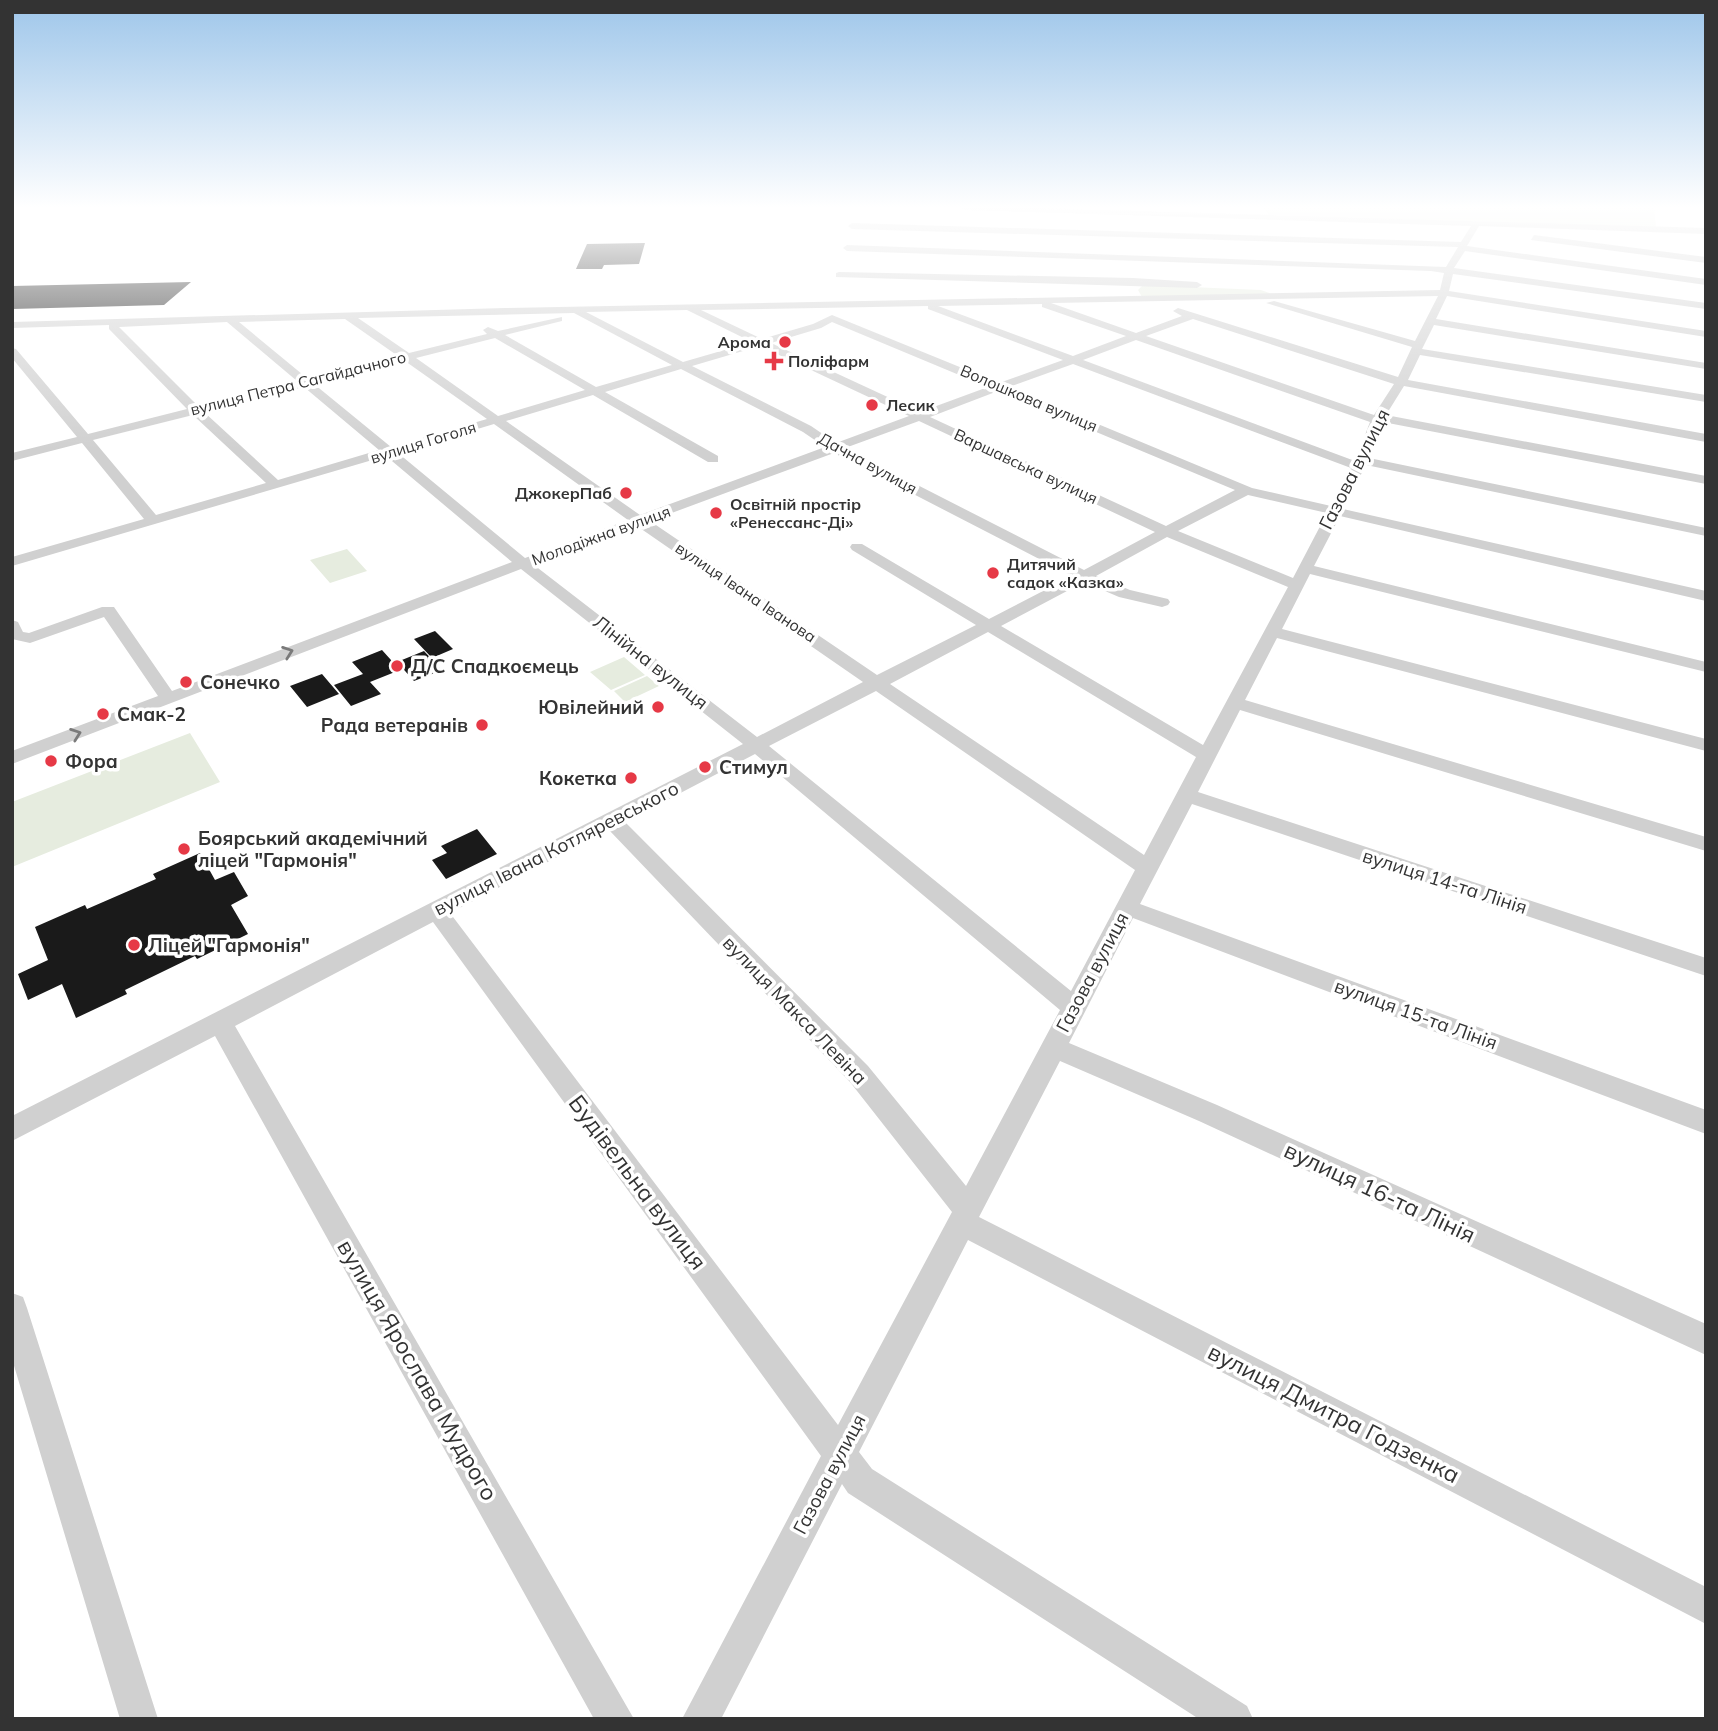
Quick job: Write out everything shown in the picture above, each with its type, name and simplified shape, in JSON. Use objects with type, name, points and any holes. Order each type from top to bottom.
[{"type":"street","points":[[832,318],[836,289]]},
{"type":"street","points":[[1133,289],[1140,299],[1401,382],[1706,438]]},
{"type":"street","points":[[1259,289],[1285,297]]},
{"type":"street","name":"Газова вулиця","points":[[701,1719],[1360,463],[1378,418],[1401,382],[1445,289]]},
{"type":"street","points":[[1583,289],[1706,306]]},
{"type":"street","points":[[12,325],[686,307],[1444,293],[1706,334]]},
{"type":"street","points":[[1254,297],[1416,348],[1706,400]]},
{"type":"street","points":[[1030,300],[1378,418],[1706,480]]},
{"type":"street","points":[[920,303],[1360,463],[1706,532]]},
{"type":"street","name":"Варшавська вулиця","points":[[686,307],[1165,531],[1299,576],[1706,667]]},
{"type":"street","name":"вулиця Петра Сагайдачного","points":[[12,457],[580,311]]},
{"type":"street","name":"Дачна вулиця","points":[[580,311],[681,366],[807,429],[835,448],[1084,576],[1125,594],[1162,602]]},
{"type":"street","points":[[464,312],[495,334],[713,460]]},
{"type":"street","name":"вулиця Івана Іванова","points":[[347,315],[641,522],[1147,867]]},
{"type":"street","name":"Молодіжна вулиця","points":[[12,758],[524,563],[641,522],[1191,316]]},
{"type":"street","name":"Лінійна вулиця","points":[[228,318],[524,563],[756,745],[1073,1007]]},
{"type":"street","name":"вулиця Гоголя","points":[[12,562],[817,326],[832,318]]},
{"type":"street","name":"Волошкова вулиця","points":[[832,318],[1248,491],[1706,596]]},
{"type":"street","points":[[1429,321],[1706,366]]},
{"type":"street","points":[[118,322],[113,327],[194,409],[275,484]]},
{"type":"street","points":[[12,351],[153,520]]},
{"type":"street","name":"вулиця Івана Котляревського","points":[[12,1129],[1084,576],[1234,495],[1248,491]]},
{"type":"street","points":[[857,547],[1206,755]]},
{"type":"street","points":[[12,625],[16,635],[30,638],[108,610],[169,700]]},
{"type":"street","points":[[1270,631],[1706,746]]},
{"type":"street","points":[[1233,702],[1706,845]]},
{"type":"street","name":"вулиця 14-та Лінія","points":[[1185,795],[1706,967]]},
{"type":"street","name":"вулиця Макса Левіна","points":[[611,820],[859,1074],[964,1216]]},
{"type":"street","name":"вулиця 15-та Лінія","points":[[1126,907],[1706,1122]]},
{"type":"street","name":"Будівельна вулиця","points":[[436,910],[860,1481],[1234,1719]]},
{"type":"street","name":"вулиця Ярослава Мудрого","points":[[220,1022],[615,1719]]},
{"type":"street","name":"вулиця 16-та Лінія","points":[[1053,1046],[1208,1113],[1706,1340]]},
{"type":"street","name":"вулиця Дмитра Годзенка","points":[[964,1216],[1706,1606]]},
{"type":"street","points":[[12,1308],[139,1719]]},
{"type":"shaded area","points":[[1232,289],[1261,290],[1275,295],[1142,297],[1138,290]]},
{"type":"shaded area","points":[[347,549],[367,571],[330,583],[310,560]]},
{"type":"shaded area","points":[[624,657],[645,675],[611,690],[590,672]]},
{"type":"shaded area","points":[[647,676],[659,686],[625,702],[614,691]]},
{"type":"shaded area","points":[[190,733],[220,782],[12,867],[12,802]]},
{"type":"building","points":[[12,289],[183,289],[164,305],[12,309]]},
{"type":"building","points":[[435,631],[453,649],[432,658],[414,639]]},
{"type":"building","points":[[382,650],[400,670],[370,682],[381,694],[351,706],[334,685],[363,674],[352,662]]},
{"type":"building","points":[[424,651],[442,670],[414,681],[397,662]]},
{"type":"building","points":[[322,674],[339,694],[307,707],[290,686]]},
{"type":"building","points":[[477,829],[497,854],[446,879],[432,860],[447,853],[441,846]]},
{"type":"building","name":"Ліцей \"Гармонія\"","points":[[200,853],[215,880],[234,872],[248,896],[231,905],[248,934],[125,990],[127,994],[76,1018],[62,984],[28,1000],[18,974],[48,960],[35,927],[85,905],[87,909],[156,879],[153,874]]},
{"type":"place","name":"Арома","points":[[785,342]]},
{"type":"place","name":"Поліфарм","points":[[774,361]]},
{"type":"place","name":"Лесик","points":[[872,405]]},
{"type":"place","name":"ДжокерПаб","points":[[626,493]]},
{"type":"place","name":"Освітній простір «Ренессанс-Ді»","points":[[716,513]]},
{"type":"place","name":"Дитячий садок «Казка»","points":[[993,573]]},
{"type":"place","name":"Д/С Спадкоємець","points":[[397,666]]},
{"type":"place","name":"Сонечко","points":[[186,682]]},
{"type":"place","name":"Ювілейний","points":[[658,707]]},
{"type":"place","name":"Смак-2","points":[[103,714]]},
{"type":"place","name":"Рада ветеранів","points":[[482,725]]},
{"type":"place","name":"Фора","points":[[51,761]]},
{"type":"place","name":"Стимул","points":[[705,767]]},
{"type":"place","name":"Кокетка","points":[[631,778]]},
{"type":"place","name":"Боярський академічний ліцей \"Гармонія\"","points":[[184,849]]},
{"type":"place","name":"Ліцей \"Гармонія\"","points":[[134,945]]}]
